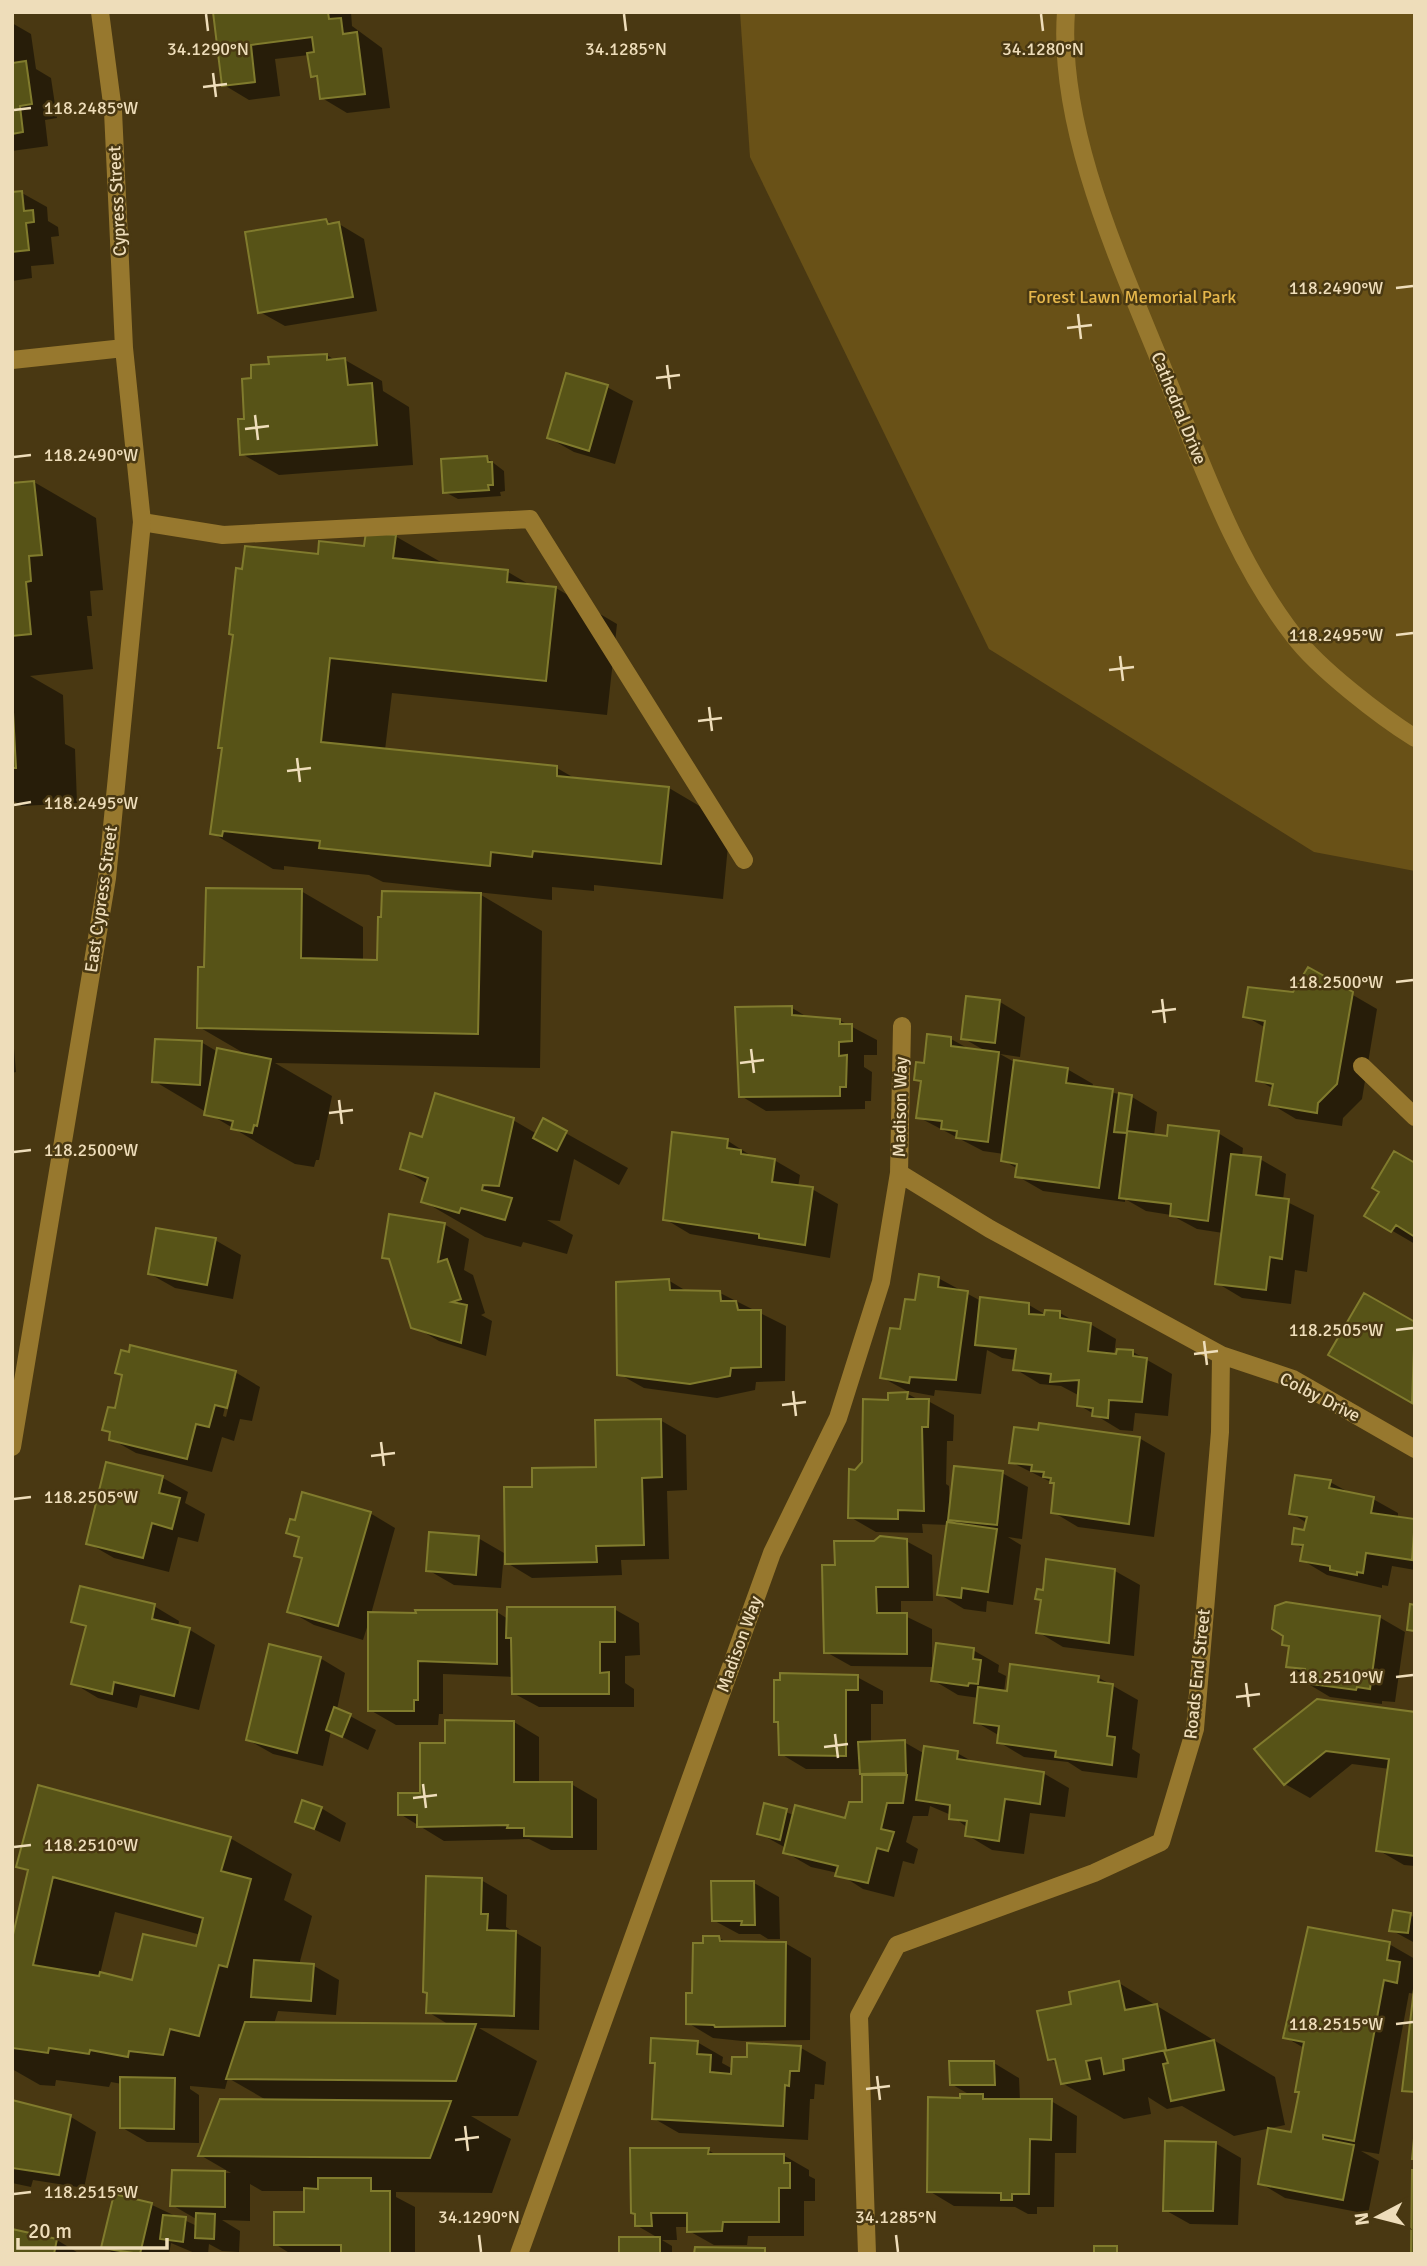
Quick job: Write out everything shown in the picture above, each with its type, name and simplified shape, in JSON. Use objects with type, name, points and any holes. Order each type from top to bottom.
[{"type":"street","name":"Cypress Street","points":[[100,12],[113,111],[124,348]]},
{"type":"street","name":"Cathedral Drive","points":[[1066,12],[1072,105],[1087,169],[1142,316],[1228,529],[1258,584],[1295,638],[1362,699],[1415,738]]},
{"type":"street","points":[[12,360],[124,348]]},
{"type":"street","name":"East Cypress Street","points":[[12,1447],[107,878],[142,522],[124,348]]},
{"type":"street","points":[[142,522],[223,535],[530,519],[744,860]]},
{"type":"street","name":"Madison Way","points":[[519,2254],[772,1553],[838,1418],[881,1282],[899,1172],[901,1026]]},
{"type":"street","points":[[1362,1066],[1415,1116]]},
{"type":"street","points":[[899,1172],[990,1229],[1221,1355]]},
{"type":"street","name":"Colby Drive","points":[[1221,1355],[1293,1379],[1415,1448]]},
{"type":"street","name":"Roads End Street","points":[[867,2254],[859,2016],[897,1945],[1094,1873],[1161,1842],[1195,1729],[1220,1432],[1221,1355]]},
{"type":"green space","name":"Forest Lawn Memorial Park","points":[[740,12],[1415,12],[1415,871],[1314,852],[989,649],[750,157]]},
{"type":"building","points":[[213,12],[328,12],[329,19],[341,18],[343,34],[357,32],[365,94],[320,99],[317,76],[311,77],[307,53],[314,52],[312,37],[251,45],[255,82],[222,86]]},
{"type":"building","points":[[26,61],[32,104],[20,106],[23,132],[12,134],[12,63]]},
{"type":"building","points":[[22,191],[24,211],[33,210],[34,222],[26,223],[29,250],[12,252],[12,192]]},
{"type":"building","points":[[326,219],[328,224],[339,222],[353,297],[258,313],[245,232]]},
{"type":"building","points":[[327,354],[327,360],[345,358],[348,385],[372,383],[377,445],[240,455],[238,419],[244,419],[242,379],[251,378],[251,365],[269,364],[268,357]]},
{"type":"building","points":[[566,373],[608,385],[589,451],[547,438]]},
{"type":"building","points":[[487,456],[488,462],[492,462],[493,485],[488,485],[489,490],[443,493],[441,459]]},
{"type":"building","points":[[34,481],[42,555],[29,556],[31,581],[26,582],[31,634],[12,636],[12,483]]},
{"type":"building","points":[[366,532],[396,535],[393,558],[508,570],[507,582],[556,587],[546,681],[330,658],[321,742],[557,766],[557,776],[669,787],[661,864],[533,851],[532,857],[491,852],[490,866],[319,848],[320,841],[223,831],[222,836],[210,834],[222,748],[218,748],[233,635],[229,634],[236,568],[242,569],[245,546],[318,554],[319,541],[364,546]]},
{"type":"building","points":[[13,712],[16,768],[12,768]]},
{"type":"building","points":[[206,888],[302,889],[301,958],[377,960],[378,917],[381,917],[382,891],[481,893],[478,1034],[197,1028],[198,967],[204,967]]},
{"type":"building","points":[[1308,967],[1353,992],[1337,1084],[1318,1103],[1317,1113],[1269,1105],[1273,1084],[1256,1081],[1265,1021],[1243,1017],[1248,987],[1293,992]]},
{"type":"building","points":[[966,996],[1000,1000],[995,1043],[961,1039]]},
{"type":"building","points":[[792,1006],[792,1015],[840,1019],[840,1024],[852,1024],[852,1041],[839,1042],[839,1056],[847,1055],[846,1087],[840,1087],[840,1096],[739,1097],[735,1007]]},
{"type":"building","points":[[927,1034],[951,1037],[951,1046],[999,1052],[988,1142],[956,1138],[957,1131],[941,1129],[942,1121],[916,1118],[921,1081],[914,1080],[916,1062],[924,1063]]},
{"type":"building","points":[[155,1039],[202,1041],[200,1085],[152,1082]]},
{"type":"building","points":[[217,1048],[271,1059],[257,1126],[254,1125],[252,1133],[231,1129],[233,1121],[204,1115]]},
{"type":"building","points":[[1014,1060],[1068,1068],[1066,1083],[1113,1089],[1099,1188],[1015,1177],[1017,1164],[1001,1161]]},
{"type":"building","points":[[435,1093],[514,1118],[499,1186],[483,1185],[482,1190],[512,1198],[505,1220],[461,1208],[459,1213],[421,1202],[428,1178],[400,1169],[410,1133],[422,1137]]},
{"type":"building","points":[[1119,1093],[1132,1095],[1127,1131],[1167,1136],[1168,1125],[1219,1131],[1208,1221],[1170,1216],[1171,1204],[1119,1198],[1127,1133],[1114,1132]]},
{"type":"building","points":[[543,1118],[567,1131],[557,1151],[533,1138]]},
{"type":"building","points":[[672,1132],[728,1139],[727,1148],[741,1150],[741,1154],[775,1159],[772,1182],[813,1187],[805,1245],[759,1238],[759,1234],[663,1220]]},
{"type":"building","points":[[1394,1151],[1415,1163],[1415,1237],[1396,1225],[1391,1232],[1364,1216],[1379,1192],[1372,1188]]},
{"type":"building","points":[[1231,1154],[1261,1157],[1256,1195],[1289,1199],[1282,1259],[1270,1257],[1266,1290],[1215,1284]]},
{"type":"building","points":[[389,1214],[445,1223],[438,1262],[447,1259],[461,1299],[452,1302],[467,1305],[461,1343],[411,1328],[389,1259],[382,1258]]},
{"type":"building","points":[[156,1228],[216,1238],[207,1285],[148,1274]]},
{"type":"building","points":[[919,1274],[939,1277],[938,1287],[968,1291],[956,1380],[910,1377],[909,1383],[880,1378],[890,1328],[900,1329],[905,1299],[915,1300]]},
{"type":"building","points":[[669,1279],[670,1290],[720,1291],[721,1301],[736,1301],[738,1310],[761,1310],[761,1367],[731,1368],[730,1376],[690,1384],[617,1375],[616,1282]]},
{"type":"building","points":[[1364,1293],[1415,1322],[1412,1403],[1328,1355]]},
{"type":"building","points":[[980,1297],[1029,1303],[1029,1314],[1044,1315],[1045,1310],[1060,1311],[1060,1318],[1091,1323],[1088,1351],[1116,1354],[1117,1349],[1133,1350],[1133,1356],[1147,1358],[1142,1402],[1109,1400],[1108,1418],[1092,1416],[1093,1408],[1077,1406],[1079,1380],[1050,1382],[1051,1374],[1013,1370],[1016,1349],[975,1345]]},
{"type":"building","points":[[130,1345],[236,1371],[227,1408],[215,1405],[209,1427],[196,1424],[187,1459],[109,1440],[110,1432],[102,1430],[108,1407],[115,1408],[122,1375],[115,1373],[121,1350],[129,1352]]},
{"type":"building","points":[[908,1392],[907,1399],[929,1399],[928,1427],[922,1427],[924,1511],[898,1510],[898,1519],[848,1518],[849,1469],[855,1470],[862,1462],[863,1399],[888,1400],[888,1393]]},
{"type":"building","points":[[661,1419],[662,1477],[642,1478],[644,1545],[596,1546],[597,1562],[505,1564],[504,1487],[532,1487],[532,1468],[596,1467],[595,1420]]},
{"type":"building","points":[[1039,1423],[1140,1437],[1129,1524],[1051,1513],[1054,1483],[1050,1483],[1051,1478],[1043,1477],[1044,1472],[1031,1471],[1032,1465],[1009,1463],[1014,1427],[1038,1430]]},
{"type":"building","points":[[106,1462],[163,1476],[159,1493],[180,1498],[172,1529],[152,1523],[143,1558],[86,1544]]},
{"type":"building","points":[[954,1466],[1003,1471],[997,1525],[948,1520]]},
{"type":"building","points":[[1295,1475],[1331,1480],[1329,1488],[1374,1497],[1371,1513],[1415,1519],[1412,1560],[1366,1553],[1363,1573],[1357,1572],[1357,1575],[1330,1570],[1330,1566],[1300,1561],[1303,1545],[1292,1544],[1294,1528],[1304,1530],[1307,1517],[1289,1514]]},
{"type":"building","points":[[302,1492],[371,1512],[338,1626],[287,1612],[302,1558],[294,1556],[299,1537],[286,1533],[290,1519],[295,1520]]},
{"type":"building","points":[[947,1522],[997,1529],[988,1592],[962,1588],[961,1598],[937,1595]]},
{"type":"building","points":[[429,1532],[479,1536],[476,1575],[426,1571]]},
{"type":"building","points":[[880,1536],[907,1539],[908,1587],[876,1587],[877,1613],[907,1613],[907,1654],[824,1653],[822,1565],[835,1565],[834,1541],[874,1541]]},
{"type":"building","points":[[1046,1559],[1115,1569],[1109,1643],[1036,1633],[1041,1600],[1035,1599],[1037,1589],[1043,1590]]},
{"type":"building","points":[[80,1586],[155,1604],[152,1619],[190,1628],[174,1696],[114,1682],[112,1694],[71,1684],[86,1626],[71,1622]]},
{"type":"building","points":[[1286,1602],[1380,1616],[1370,1689],[1357,1687],[1356,1690],[1303,1683],[1305,1669],[1286,1667],[1289,1646],[1282,1645],[1283,1636],[1272,1629],[1275,1606]]},
{"type":"building","points":[[1410,1604],[1415,1605],[1415,1631],[1407,1630]]},
{"type":"building","points":[[507,1607],[615,1607],[615,1642],[600,1642],[600,1673],[609,1672],[609,1694],[512,1694],[511,1638],[506,1638]]},
{"type":"building","points":[[415,1610],[497,1610],[497,1664],[418,1661],[418,1700],[414,1700],[414,1711],[368,1711],[368,1612],[416,1613]]},
{"type":"building","points":[[936,1643],[974,1648],[973,1659],[981,1660],[978,1684],[969,1683],[968,1686],[931,1681]]},
{"type":"building","points":[[269,1644],[321,1657],[297,1753],[246,1740]]},
{"type":"building","points":[[1010,1664],[1099,1676],[1098,1682],[1113,1684],[1107,1736],[1115,1737],[1112,1765],[1055,1757],[1056,1751],[997,1743],[999,1726],[974,1723],[978,1687],[1007,1691]]},
{"type":"building","points":[[780,1673],[858,1675],[858,1690],[846,1690],[846,1756],[779,1755],[778,1722],[774,1722],[774,1680],[780,1680]]},
{"type":"building","points":[[1317,1699],[1415,1712],[1415,1856],[1376,1851],[1389,1759],[1326,1751],[1284,1785],[1254,1749]]},
{"type":"building","points":[[334,1707],[351,1714],[342,1737],[326,1730]]},
{"type":"building","points":[[445,1720],[514,1721],[514,1782],[572,1782],[572,1837],[524,1836],[524,1828],[507,1828],[508,1825],[417,1827],[417,1815],[398,1815],[398,1793],[420,1793],[420,1743],[445,1743]]},
{"type":"building","points":[[905,1740],[906,1773],[860,1774],[858,1742]]},
{"type":"building","points":[[924,1746],[958,1751],[957,1759],[1044,1772],[1040,1804],[1005,1799],[999,1841],[965,1836],[967,1821],[949,1819],[950,1805],[916,1800]]},
{"type":"building","points":[[862,1775],[907,1775],[903,1803],[887,1803],[881,1829],[894,1832],[888,1851],[877,1848],[868,1883],[835,1876],[838,1866],[783,1853],[795,1805],[845,1818],[849,1802],[862,1802]]},
{"type":"building","points":[[38,1785],[231,1837],[221,1871],[251,1879],[227,1967],[219,1965],[199,2036],[170,2029],[163,2055],[129,2051],[128,2057],[90,2050],[89,2054],[49,2048],[48,2053],[12,2048],[12,1939],[28,1870],[16,1867]],"holes":[[[53,1877],[203,1918],[196,1946],[143,1934],[132,1980],[100,1972],[99,1976],[33,1965]]]},
{"type":"building","points":[[302,1800],[322,1807],[314,1829],[295,1822]]},
{"type":"building","points":[[764,1803],[787,1809],[780,1840],[757,1834]]},
{"type":"building","points":[[426,1876],[482,1878],[481,1914],[488,1914],[487,1930],[516,1931],[514,2016],[426,2013],[427,1993],[423,1992]]},
{"type":"building","points":[[711,1881],[754,1881],[755,1925],[741,1925],[742,1921],[712,1921]]},
{"type":"building","points":[[1393,1910],[1411,1913],[1408,1933],[1389,1931]]},
{"type":"building","points":[[1308,1927],[1390,1942],[1387,1960],[1400,1962],[1397,1983],[1384,1980],[1354,2141],[1323,2135],[1323,2139],[1354,2145],[1343,2200],[1258,2184],[1268,2128],[1291,2132],[1299,2092],[1295,2092],[1304,2042],[1283,2038]]},
{"type":"building","points":[[703,1936],[719,1936],[720,1941],[786,1942],[785,2026],[715,2027],[686,2024],[686,1993],[692,1993],[693,1943],[703,1943]]},
{"type":"building","points":[[254,1960],[314,1964],[311,2001],[251,1997]]},
{"type":"building","points":[[1119,1981],[1125,2010],[1157,2004],[1166,2050],[1123,2059],[1124,2070],[1104,2074],[1101,2058],[1086,2061],[1090,2079],[1061,2084],[1055,2059],[1048,2060],[1037,2011],[1071,2004],[1069,1992]]},
{"type":"building","points":[[1415,1989],[1415,2092],[1402,2091]]},
{"type":"building","points":[[245,2022],[476,2024],[456,2081],[226,2079]]},
{"type":"building","points":[[651,2038],[698,2041],[697,2054],[711,2055],[710,2072],[731,2074],[732,2057],[747,2057],[747,2043],[801,2046],[799,2071],[790,2071],[789,2086],[785,2085],[783,2126],[652,2119],[655,2063],[650,2063]]},
{"type":"building","points":[[1214,2040],[1224,2090],[1171,2101],[1163,2064],[1168,2063],[1164,2051]]},
{"type":"building","points":[[949,2061],[994,2061],[995,2085],[950,2085]]},
{"type":"building","points":[[120,2077],[175,2078],[174,2129],[120,2128]]},
{"type":"building","points":[[960,2094],[983,2094],[983,2099],[1052,2099],[1051,2140],[1030,2139],[1029,2194],[1012,2194],[1012,2200],[1001,2200],[1001,2193],[927,2192],[928,2097],[960,2098]]},
{"type":"building","points":[[220,2099],[451,2101],[430,2158],[198,2156]]},
{"type":"building","points":[[12,2100],[71,2115],[59,2175],[12,2168]]},
{"type":"building","points":[[1415,2128],[1415,2159],[1412,2159]]},
{"type":"building","points":[[1165,2141],[1216,2142],[1213,2211],[1163,2211]]},
{"type":"building","points":[[630,2148],[709,2148],[708,2154],[784,2154],[784,2163],[790,2163],[790,2188],[779,2188],[779,2222],[723,2222],[722,2231],[687,2232],[687,2213],[651,2213],[652,2226],[635,2226],[635,2214],[631,2213]]},
{"type":"building","points":[[172,2170],[225,2171],[225,2207],[170,2206]]},
{"type":"building","points":[[1412,2170],[1415,2170],[1415,2254],[1411,2254]]},
{"type":"building","points":[[318,2178],[371,2178],[371,2191],[390,2191],[390,2254],[341,2254],[341,2245],[274,2245],[274,2212],[304,2212],[304,2188],[318,2189]]},
{"type":"building","points":[[114,2194],[152,2203],[140,2254],[101,2248]]},
{"type":"building","points":[[196,2213],[215,2214],[214,2239],[195,2238]]},
{"type":"building","points":[[163,2215],[186,2217],[183,2242],[160,2239]]},
{"type":"building","points":[[12,2229],[57,2239],[54,2254],[12,2254]]},
{"type":"building","points":[[619,2237],[660,2237],[660,2254],[619,2254]]},
{"type":"building","points":[[1094,2246],[1117,2246],[1117,2254],[1094,2254]]},
{"type":"building","points":[[695,2247],[765,2248],[765,2254],[694,2254]]}]
